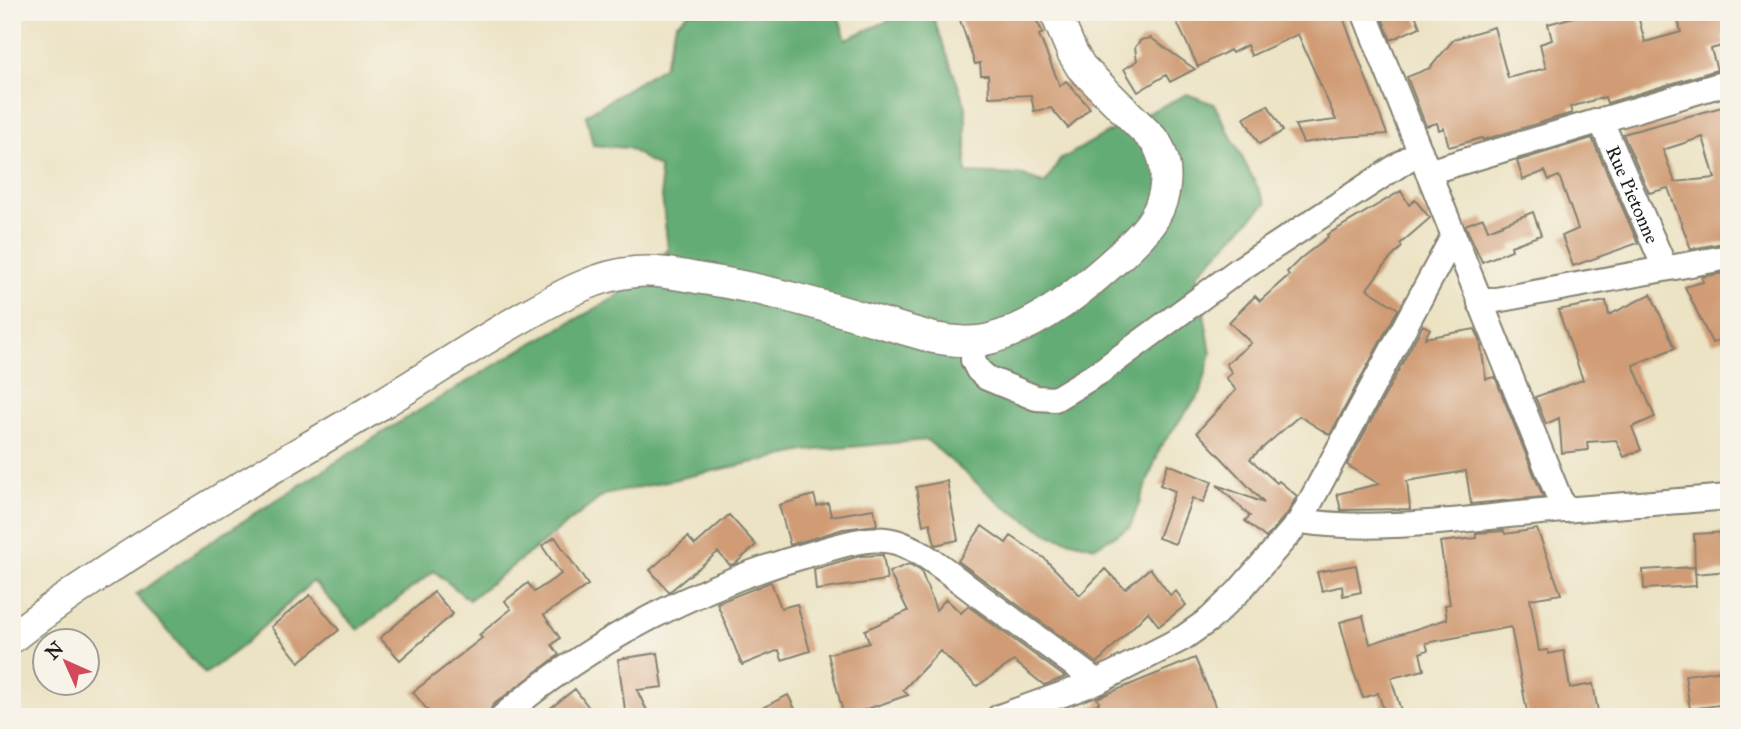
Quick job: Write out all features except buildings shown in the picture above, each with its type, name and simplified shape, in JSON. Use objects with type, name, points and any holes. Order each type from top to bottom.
[{"type":"main road","points":[[20,627],[141,547],[504,327],[563,295],[612,276],[660,271],[733,283],[796,298],[934,338],[974,341],[991,339],[1012,331],[1078,293],[1154,220],[1162,202],[1166,171],[1162,152],[1156,142],[1081,67],[1055,12]]},
{"type":"street","points":[[1364,12],[1564,510]]},
{"type":"street","points":[[974,341],[973,360],[978,370],[987,378],[1036,398],[1055,399],[1100,372],[1240,269],[1424,162],[1601,121],[1729,82]]},
{"type":"street","name":"Rue Pietonne","points":[[1601,121],[1665,268]]},
{"type":"street","points":[[999,717],[1029,712],[1097,682],[1183,638],[1210,619],[1238,592],[1300,521],[1453,237]]},
{"type":"street","points":[[1480,303],[1729,257]]},
{"type":"street","points":[[1300,521],[1331,526],[1401,525],[1729,497]]},
{"type":"street","points":[[502,717],[564,669],[669,609],[766,566],[853,542],[871,540],[903,545],[952,575],[1097,682]]},
{"type":"green space","points":[[690,12],[837,12],[846,39],[909,12],[931,12],[966,107],[966,173],[1021,175],[1045,184],[1060,160],[1107,133],[1187,94],[1214,104],[1266,203],[1197,274],[1211,353],[1201,392],[1161,446],[1130,527],[1095,547],[1052,536],[1003,506],[927,440],[805,451],[604,495],[469,600],[434,571],[358,630],[313,581],[241,647],[205,674],[136,595],[201,548],[393,426],[520,350],[613,299],[668,250],[659,168],[628,148],[593,145],[586,115],[664,66],[676,24]]}]
